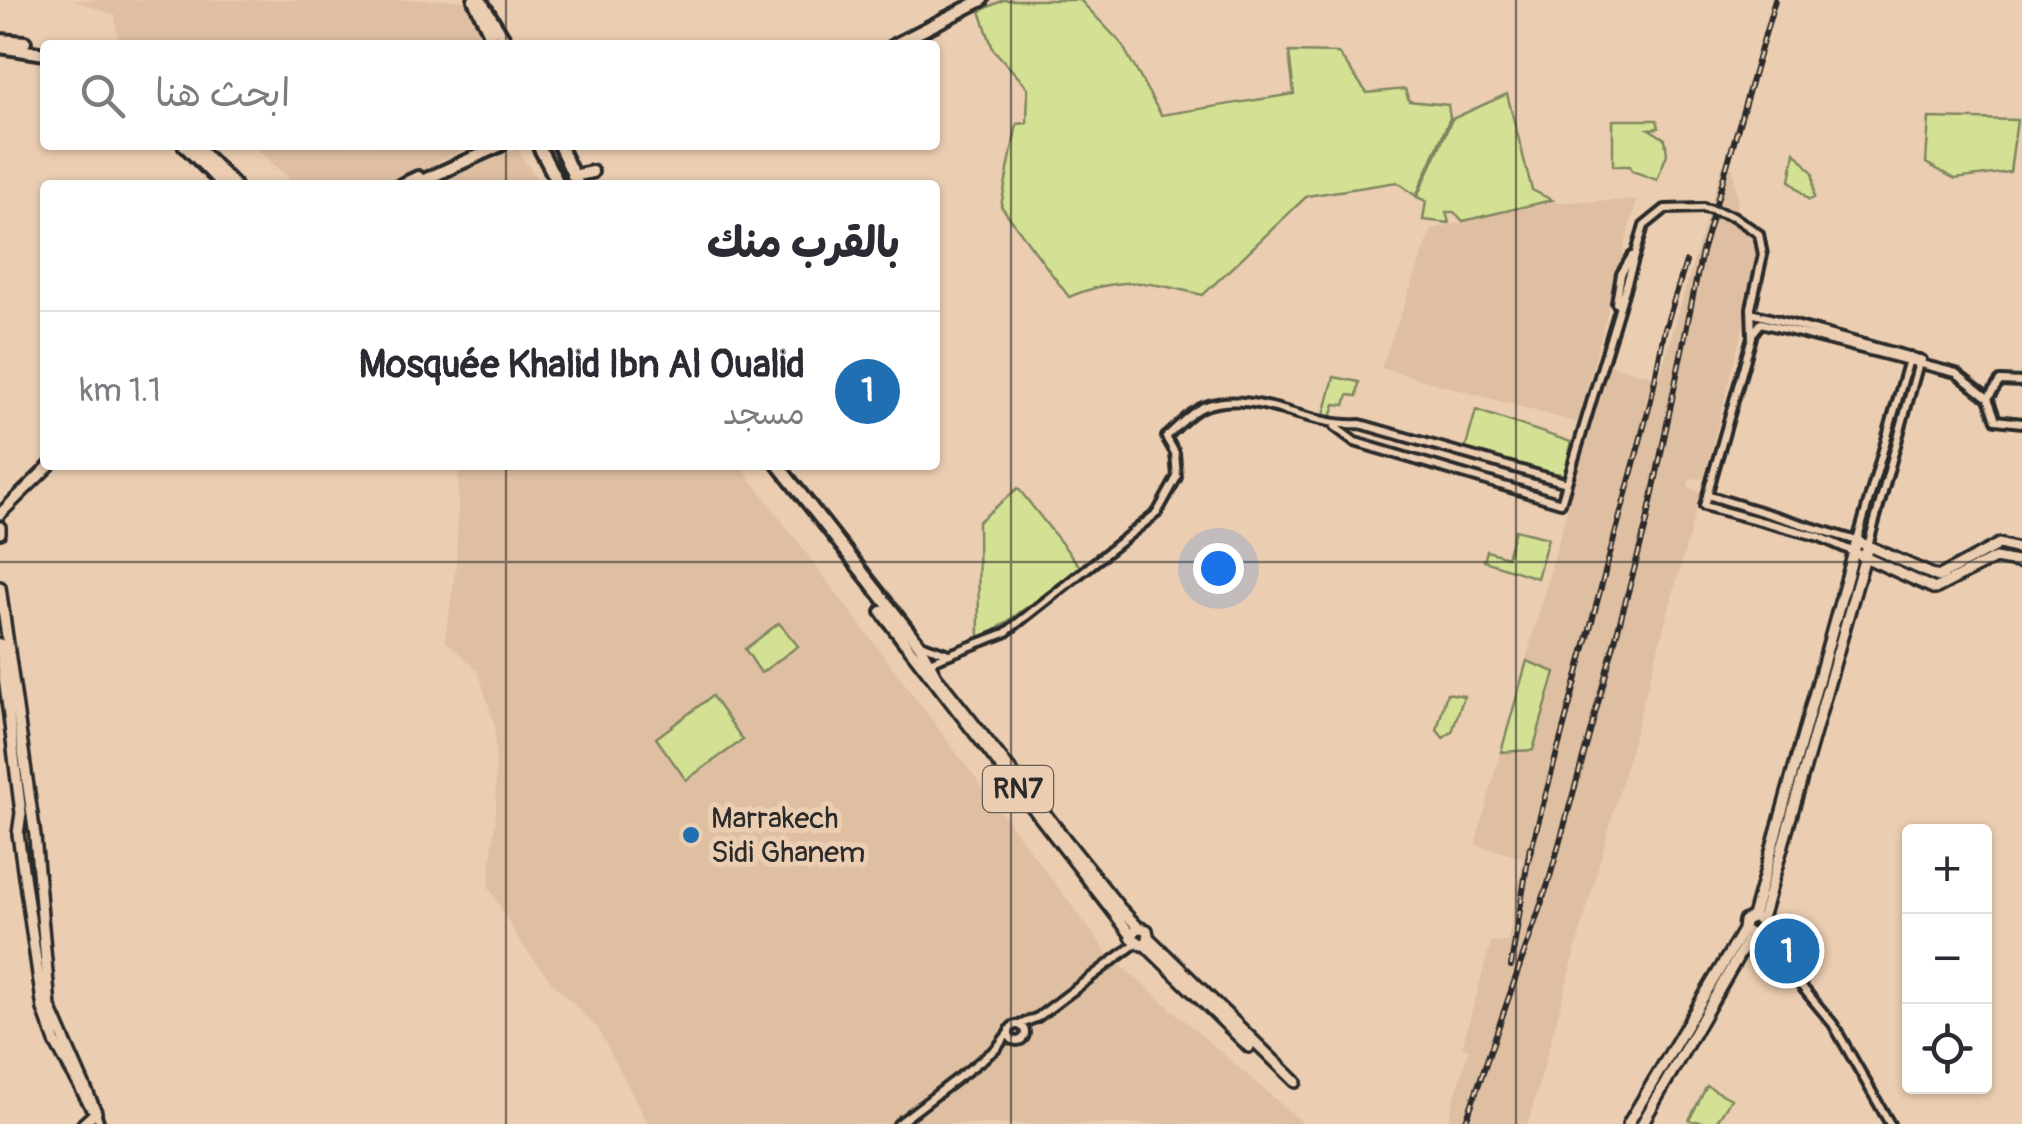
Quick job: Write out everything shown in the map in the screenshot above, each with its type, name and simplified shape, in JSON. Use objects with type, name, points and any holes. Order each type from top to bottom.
[{"type":"highway","points":[[904,40],[982,0]]},
{"type":"highway","points":[[478,1],[497,40]]},
{"type":"highway","points":[[0,43],[40,49]]},
{"type":"highway","points":[[189,150],[219,180]]},
{"type":"highway","points":[[200,150],[229,180]]},
{"type":"highway","points":[[412,180],[476,150]]},
{"type":"highway","points":[[425,180],[490,150]]},
{"type":"highway","points":[[541,150],[556,180]]},
{"type":"highway","points":[[561,150],[576,180],[592,172]]},
{"type":"highway","name":"RN7","points":[[773,470],[904,644]]},
{"type":"highway","name":"RN7","points":[[782,470],[918,642]]},
{"type":"main road","points":[[0,514],[45,470]]},
{"type":"main road","points":[[0,528],[14,501]]},
{"type":"main road","points":[[1861,549],[1938,577],[1999,544],[2022,550]]},
{"type":"main road","points":[[1861,549],[1935,589],[1995,558],[2022,563]]},
{"type":"main road","points":[[1642,1124],[1757,919],[1861,549]]},
{"type":"main road","points":[[0,587],[32,822],[50,1007],[90,1090],[96,1112]]},
{"type":"main road","name":"RN7","points":[[918,642],[926,666],[1139,938],[1294,1084]]},
{"type":"main road","points":[[0,644],[46,1018],[96,1112]]},
{"type":"main road","name":"RN7","points":[[904,644],[926,666]]},
{"type":"main road","points":[[901,659],[926,666]]},
{"type":"main road","points":[[19,823],[32,822]]},
{"type":"main road","points":[[25,868],[37,866]]},
{"type":"main road","points":[[1750,933],[1744,921],[1757,919]]},
{"type":"main road","points":[[1628,1124],[1750,933]]},
{"type":"main road","points":[[83,1124],[96,1112]]},
{"type":"street","points":[[1619,293],[1644,226],[1655,214],[1684,207],[1704,208],[1733,216],[1754,228],[1762,243],[1754,300],[1757,320],[1704,506],[1861,549]]},
{"type":"street","points":[[1334,426],[1355,442],[1561,503],[1628,261],[1634,253]]},
{"type":"street","points":[[1628,261],[1628,275]]},
{"type":"street","points":[[1757,320],[1956,373],[1988,398],[1996,420],[2021,422]]},
{"type":"street","points":[[1861,549],[1909,360]]},
{"type":"street","points":[[1861,549],[1922,363]]},
{"type":"street","points":[[1988,398],[2000,381],[2022,382]]},
{"type":"street","points":[[926,666],[1010,630],[1157,513],[1177,477],[1175,453],[1166,437],[1202,408],[1238,400],[1334,426],[1360,424],[1567,483]]},
{"type":"street","points":[[1707,495],[1861,549]]},
{"type":"street","points":[[904,644],[918,642],[950,654]]},
{"type":"street","points":[[1750,933],[1833,1024],[1890,1124]]},
{"type":"street","points":[[898,1124],[996,1049],[1021,1040],[1038,1017],[1139,938]]},
{"type":"street","points":[[996,1049],[1009,1032],[1038,1017]]},
{"type":"street","points":[[1019,1025],[1026,1033]]},
{"type":"street","points":[[1009,1032],[1014,1041]]},
{"type":"street","points":[[96,1112],[100,1124]]},
{"type":"shaded area","points":[[73,0],[464,0],[485,40],[118,40],[115,15]]},
{"type":"shaded area","points":[[258,150],[462,150],[404,180],[289,179]]},
{"type":"shaded area","points":[[518,150],[538,180],[446,180]]},
{"type":"shaded area","points":[[1722,166],[1733,169],[1738,201],[1731,221],[1751,232],[1758,246],[1755,281],[1704,478],[1690,479],[1688,486],[1700,492],[1699,499],[1528,1124],[1447,1124],[1469,1049],[1462,1047],[1491,941],[1507,942],[1523,858],[1475,845],[1607,364],[1659,378]]},
{"type":"shaded area","points":[[1637,200],[1578,423],[1381,368],[1432,229],[1553,202]]},
{"type":"shaded area","points":[[459,470],[744,470],[1109,955],[1304,1124],[648,1124],[598,1029],[550,980],[518,939],[489,887],[496,810],[495,726],[478,671],[445,640],[456,567]]},
{"type":"green space","points":[[1003,0],[1080,0],[1121,43],[1161,115],[1294,94],[1289,52],[1338,53],[1367,93],[1405,89],[1409,101],[1448,105],[1450,118],[1416,196],[1397,182],[1307,196],[1203,295],[1120,283],[1069,297],[1001,206],[1017,124],[1027,123],[1028,88],[993,49],[980,11]]},
{"type":"green space","points":[[1507,94],[1532,190],[1552,200],[1463,221],[1454,212],[1446,212],[1449,223],[1423,220],[1426,201],[1417,197],[1452,119]]},
{"type":"green space","points":[[1929,118],[2017,120],[2010,172],[1955,179],[1926,163]]},
{"type":"green space","points":[[1613,120],[1657,120],[1659,128],[1649,129],[1665,139],[1667,154],[1657,180],[1632,171],[1630,166],[1613,166]]},
{"type":"green space","points":[[1795,152],[1813,173],[1814,198],[1809,200],[1790,181]]},
{"type":"green space","points":[[1334,377],[1359,382],[1357,396],[1348,395],[1345,405],[1335,404],[1331,417],[1324,415]]},
{"type":"green space","points":[[1476,410],[1571,442],[1565,475],[1464,454]]},
{"type":"green space","points":[[1018,488],[1081,568],[979,642],[978,522]]},
{"type":"green space","points":[[1515,530],[1548,538],[1537,578],[1484,561],[1487,551],[1507,557]]},
{"type":"green space","points":[[779,623],[798,646],[761,673],[745,649]]},
{"type":"green space","points":[[1527,661],[1555,672],[1533,750],[1501,752]]},
{"type":"green space","points":[[1447,693],[1464,696],[1452,732],[1443,738],[1437,730]]},
{"type":"green space","points":[[712,696],[743,740],[686,780],[656,738]]},
{"type":"green space","points":[[1707,1086],[1731,1099],[1715,1124],[1689,1120]]},
{"type":"tunnel","points":[[553,150],[568,180]]},
{"type":"railway","points":[[1465,1124],[1548,884],[1588,740],[1647,522],[1702,252],[1775,0]]},
{"type":"railway","points":[[1528,861],[1651,400],[1664,332],[1686,262]]},
{"type":"railway","points":[[1511,966],[1530,847]]},
{"type":"place","name":"Marrakech Sidi Ghanem","points":[[691,835]]},
{"type":"place","name":"Mosquée Khalid Ibn Al Oualid","points":[[1787,951]]}]
